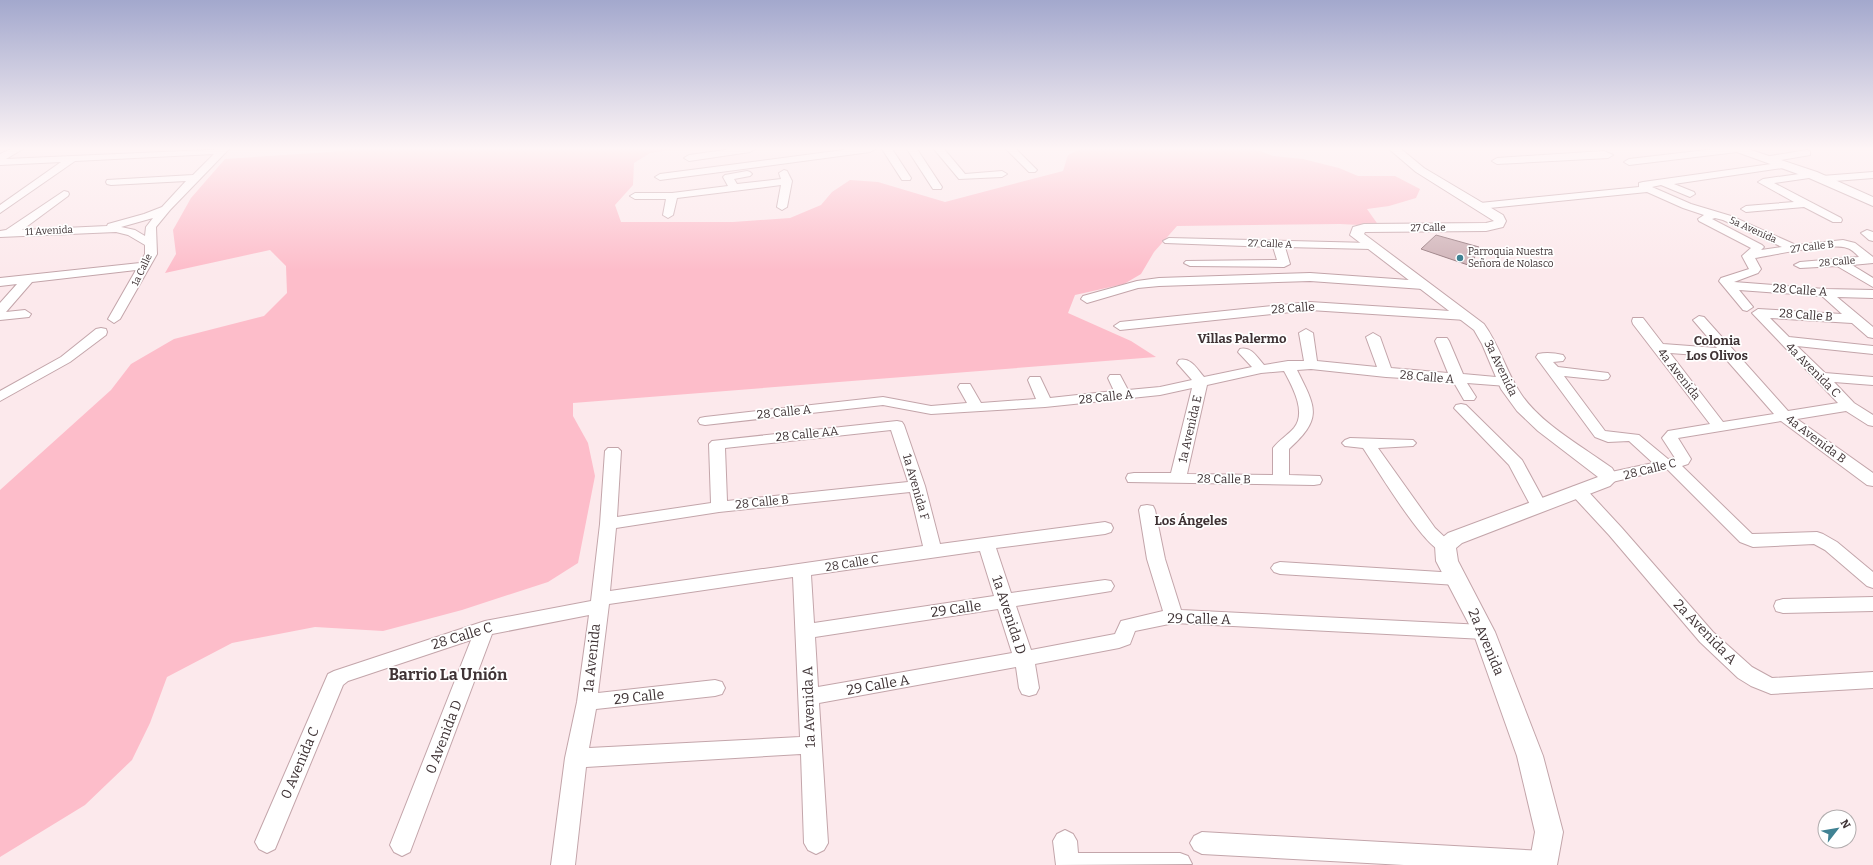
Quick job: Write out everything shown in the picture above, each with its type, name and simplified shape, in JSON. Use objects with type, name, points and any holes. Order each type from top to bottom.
[{"type":"street","points":[[0,210],[29,189]]},
{"type":"street","name":"1a Calle","points":[[114,319],[151,254],[151,227],[166,208],[185,189]]},
{"type":"street","points":[[635,196],[667,196],[724,189]]},
{"type":"street","points":[[782,207],[785,189]]},
{"type":"street","points":[[1452,189],[1480,206],[1625,189]]},
{"type":"street","name":"5a Avenida","points":[[1651,189],[1709,217],[1796,249]]},
{"type":"street","points":[[1682,189],[1690,194]]},
{"type":"street","points":[[1775,189],[1837,220]]},
{"type":"street","points":[[1845,189],[1873,202]]},
{"type":"street","points":[[5,234],[64,194]]},
{"type":"street","points":[[667,196],[668,215]]},
{"type":"street","points":[[1746,209],[1804,204]]},
{"type":"street","name":"27 Calle","points":[[1358,230],[1364,228],[1486,227],[1498,224],[1500,221],[1498,218],[1480,206]]},
{"type":"street","name":"11 Avenida","points":[[99,229],[148,216],[166,208]]},
{"type":"street","points":[[1709,217],[1758,247],[1748,256],[1755,269],[1754,271],[1726,279],[1724,281],[1728,285]]},
{"type":"street","name":"11 Avenida","points":[[5,234],[116,229],[131,232],[152,244]]},
{"type":"street","name":"3a Avenida","points":[[1358,230],[1357,235],[1466,316],[1486,337],[1517,400],[1537,420],[1605,472],[1608,478]]},
{"type":"street","name":"27 Calle A","points":[[1170,241],[1371,246]]},
{"type":"street","points":[[1190,263],[1284,264],[1278,244]]},
{"type":"street","name":"27 Calle B","points":[[1748,256],[1825,244],[1852,246],[1870,260]]},
{"type":"street","name":"28 Calle","points":[[1800,265],[1870,260]]},
{"type":"street","points":[[1840,262],[1870,279]]},
{"type":"street","points":[[0,282],[145,266]]},
{"type":"street","points":[[1087,299],[1137,285],[1159,282],[1310,278],[1423,285]]},
{"type":"street","points":[[0,311],[28,279]]},
{"type":"street","name":"28 Calle A","points":[[1728,285],[1825,293],[1873,294]]},
{"type":"street","name":"4a Avenida C","points":[[1728,285],[1849,406],[1873,422]]},
{"type":"street","points":[[1825,293],[1873,334]]},
{"type":"street","name":"28 Calle","points":[[1120,326],[1310,306],[1330,306],[1466,316]]},
{"type":"street","name":"28 Calle B","points":[[1752,310],[1855,319]]},
{"type":"street","points":[[0,316],[26,314]]},
{"type":"street","name":"4a Avenida B","points":[[1699,320],[1785,417],[1873,481]]},
{"type":"street","name":"4a Avenida","points":[[1638,321],[1720,427]]},
{"type":"street","points":[[0,397],[63,362],[91,342],[101,332]]},
{"type":"street","points":[[1306,333],[1311,365]]},
{"type":"street","points":[[1373,337],[1386,373]]},
{"type":"street","points":[[1783,340],[1873,350]]},
{"type":"street","points":[[1442,341],[1458,379],[1465,403],[1516,463],[1539,506]]},
{"type":"street","points":[[1659,348],[1728,353]]},
{"type":"street","points":[[1245,352],[1261,369]]},
{"type":"street","name":"1a Avenida E","points":[[1178,478],[1201,382],[1184,363]]},
{"type":"street","points":[[1603,376],[1555,364],[1600,434],[1606,437],[1628,436],[1634,438],[1668,465],[1741,534],[1753,541],[1817,538],[1831,546],[1872,580]]},
{"type":"street","points":[[1281,480],[1281,448],[1302,428],[1306,414],[1303,399],[1288,365]]},
{"type":"street","name":"28 Calle A","points":[[705,420],[883,401],[931,410],[1045,403],[1160,391],[1261,369],[1288,365],[1311,365],[1386,373],[1507,382]]},
{"type":"street","points":[[1820,376],[1873,381]]},
{"type":"street","points":[[1115,378],[1123,395]]},
{"type":"street","points":[[1035,380],[1045,403]]},
{"type":"street","points":[[966,387],[977,408]]},
{"type":"street","name":"28 Calle C","points":[[1445,546],[1455,538],[1608,478],[1682,461],[1683,459],[1670,438],[1673,434],[1849,406]]},
{"type":"street","name":"28 Calle AA","points":[[719,507],[717,444],[897,425]]},
{"type":"street","name":"1a Avenida F","points":[[897,425],[917,486],[933,551]]},
{"type":"street","points":[[1350,443],[1408,443]]},
{"type":"street","points":[[1367,443],[1429,532],[1445,546]]},
{"type":"street","name":"1a Avenida","points":[[564,865],[576,758],[587,702],[599,602],[608,524],[613,451]]},
{"type":"street","name":"28 Calle B","points":[[1134,478],[1314,480]]},
{"type":"street","name":"28 Calle B","points":[[608,524],[719,507],[917,486]]},
{"type":"street","name":"2a Avenida A","points":[[1578,491],[1704,635],[1746,674],[1771,686],[1873,680]]},
{"type":"street","points":[[1147,510],[1156,560],[1174,616]]},
{"type":"street","name":"28 Calle C","points":[[333,684],[335,680],[341,676],[485,628],[599,602],[802,570],[1105,528]]},
{"type":"street","name":"1a Avenida D","points":[[986,544],[1024,659],[1030,688]]},
{"type":"street","name":"2a Avenida","points":[[1445,546],[1447,561],[1484,632],[1530,756],[1549,832],[1544,864]]},
{"type":"street","points":[[1280,568],[1457,579]]},
{"type":"street","name":"1a Avenida A","points":[[802,570],[810,697],[810,745],[816,843]]},
{"type":"street","name":"29 Calle","points":[[806,631],[1105,586]]},
{"type":"street","points":[[1784,606],[1873,604]]},
{"type":"street","name":"29 Calle A","points":[[810,697],[1119,641],[1123,639],[1128,626],[1174,616],[1484,632]]},
{"type":"street","name":"0 Avenida D","points":[[402,845],[485,628]]},
{"type":"street","name":"0 Avenida C","points":[[267,842],[333,684]]},
{"type":"street","name":"29 Calle","points":[[587,702],[715,688]]},
{"type":"street","points":[[576,758],[810,745]]},
{"type":"street","points":[[1065,841],[1068,865],[1180,864]]},
{"type":"street","points":[[1202,843],[1544,864]]},
{"type":"shaded area","points":[[199,189],[629,189],[615,205],[621,222],[733,222],[790,218],[821,205],[836,189],[903,189],[945,202],[993,189],[1420,189],[1416,198],[1389,206],[1367,209],[1379,226],[1340,224],[1177,226],[1154,252],[1141,274],[1124,284],[1075,295],[1068,313],[1131,341],[1156,357],[573,403],[573,416],[588,443],[595,476],[578,563],[548,582],[462,610],[383,631],[315,627],[232,643],[167,677],[150,723],[132,760],[85,805],[0,857],[0,490],[111,390],[131,364],[174,339],[264,316],[287,293],[286,266],[270,250],[165,273],[176,254],[173,230],[191,198]]},
{"type":"building","name":"Parroquia Nuestra Señora de Nolasco","points":[[1436,235],[1479,247],[1471,266],[1421,249]]},
{"type":"place","name":"Parroquia Nuestra Señora de Nolasco","points":[[1460,258]]},
{"type":"district","name":"Villas Palermo","points":[[1242,338]]},
{"type":"district","name":"Colonia Los Olivos","points":[[1717,348]]},
{"type":"district","name":"Los Ángeles","points":[[1191,520]]},
{"type":"district","name":"Barrio La Unión","points":[[448,674]]}]
